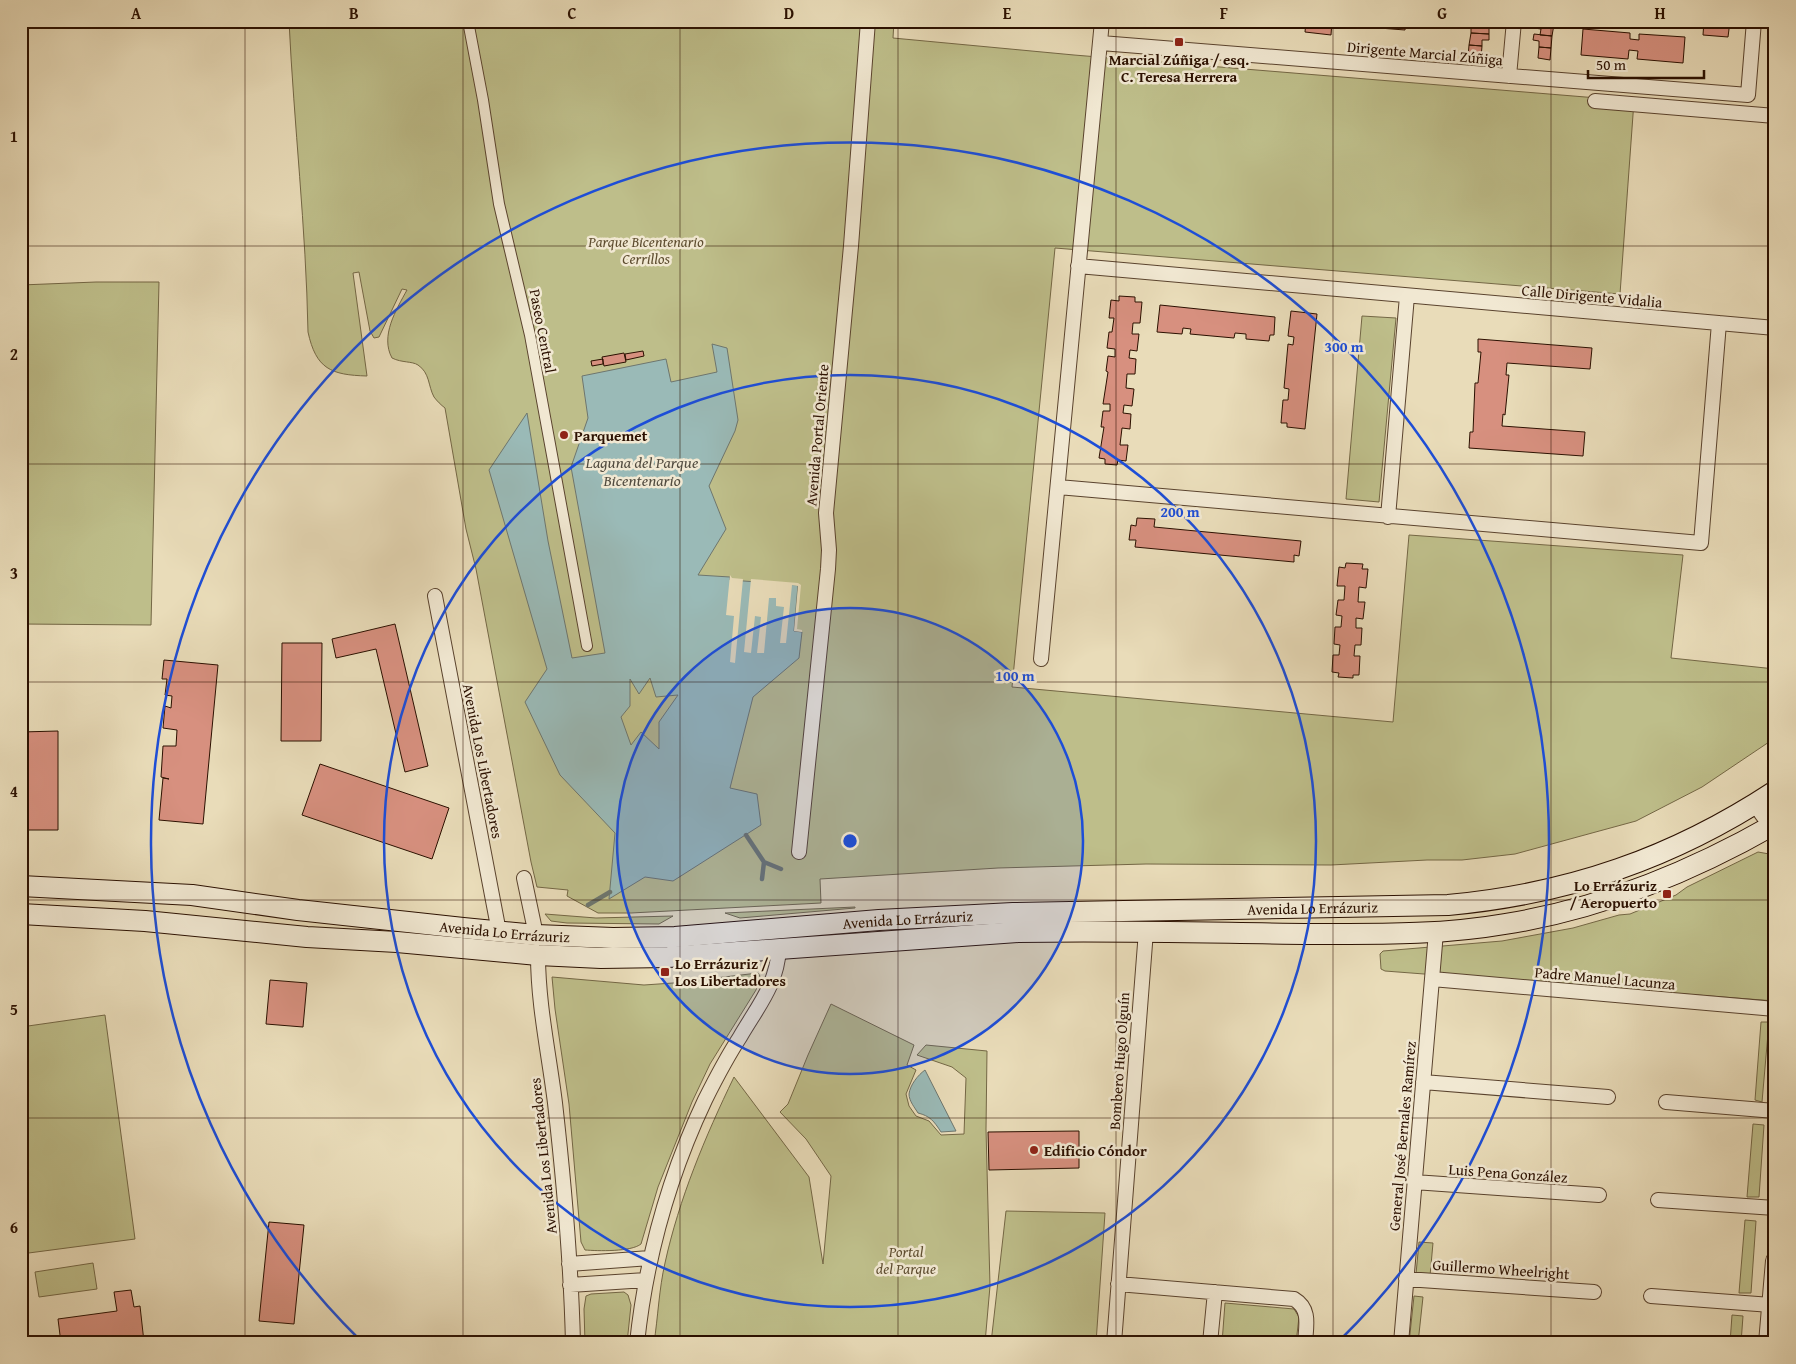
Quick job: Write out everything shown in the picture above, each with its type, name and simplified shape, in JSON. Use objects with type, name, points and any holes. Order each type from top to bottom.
[{"type":"main road","name":"Avenida Lo Errázuriz","points":[[21,886],[192,895],[298,910],[499,932],[613,938],[675,937],[879,920],[1003,913],[1448,905],[1510,898],[1559,888],[1615,871],[1682,843],[1722,823],[1775,790]]},
{"type":"main road","name":"Avenida Lo Errázuriz","points":[[21,914],[145,921],[307,938],[397,942],[538,955],[601,958],[642,958],[1010,932],[1146,931],[1291,934],[1436,932],[1506,924],[1538,918],[1630,893],[1680,873],[1774,826]]},
{"type":"street","name":"Paseo Central","points":[[468,21],[500,204],[530,335],[587,646]]},
{"type":"street","name":"Avenida Portal Oriente","points":[[799,852],[828,568],[829,550],[826,513],[851,246],[868,21]]},
{"type":"street","points":[[1041,659],[1102,21]]},
{"type":"street","points":[[1509,76],[1514,21]]},
{"type":"street","name":"Dirigente Marcial Zúñiga","points":[[1101,43],[1748,95],[1754,21]]},
{"type":"street","points":[[1595,101],[1775,116]]},
{"type":"street","name":"Calle Dirigente Vidalia","points":[[1078,266],[1775,328]]},
{"type":"street","points":[[1388,517],[1407,296]]},
{"type":"street","points":[[1058,487],[1701,543],[1719,323]]},
{"type":"street","name":"Avenida Los Libertadores","points":[[435,596],[499,932]]},
{"type":"street","points":[[1756,803],[1774,826]]},
{"type":"street","points":[[524,878],[536,935]]},
{"type":"street","name":"Bombero Hugo Olguín","points":[[1114,1343],[1146,931]]},
{"type":"street","name":"General José Bernales Ramírez","points":[[1401,1343],[1436,932]]},
{"type":"street","points":[[637,1343],[650,1258],[668,1194],[691,1132],[721,1070],[772,984],[779,948]]},
{"type":"street","name":"Avenida Los Libertadores","points":[[538,955],[540,992],[556,1112],[569,1264],[573,1343]]},
{"type":"street","name":"Padre Manuel Lacunza","points":[[1432,978],[1775,1009]]},
{"type":"street","points":[[1422,1082],[1608,1097]]},
{"type":"street","points":[[1666,1102],[1775,1111]]},
{"type":"street","name":"Luis Pena González","points":[[1414,1182],[1599,1196]]},
{"type":"street","points":[[1658,1200],[1775,1208]]},
{"type":"street","points":[[569,1264],[650,1258]]},
{"type":"street","points":[[1768,1343],[1775,1261]]},
{"type":"street","name":"Guillermo Wheelright","points":[[1406,1279],[1594,1292]]},
{"type":"street","points":[[570,1285],[646,1280]]},
{"type":"street","points":[[1118,1284],[1289,1298],[1302,1306],[1307,1317],[1305,1343]]},
{"type":"street","points":[[1210,1343],[1215,1292]]},
{"type":"street","points":[[1651,1296],[1771,1305]]},
{"type":"green space","name":"Parque Bicentenario Cerrillos","points":[[289,21],[894,21],[893,38],[1074,55],[1634,101],[1620,294],[1055,248],[1012,687],[1393,722],[1409,535],[1683,555],[1671,658],[1775,669],[1775,738],[1702,787],[1636,821],[1515,854],[1462,860],[1331,865],[1146,864],[998,868],[820,879],[821,903],[631,913],[598,913],[567,896],[568,890],[537,887],[476,569],[466,529],[445,408],[434,397],[427,376],[422,368],[416,364],[392,358],[389,350],[388,341],[391,323],[407,290],[402,289],[379,337],[374,338],[370,331],[359,272],[353,273],[367,376],[344,374],[327,367],[321,362],[311,344],[308,332],[305,254]]},
{"type":"green space","points":[[159,282],[151,625],[21,624],[21,285]]},
{"type":"green space","points":[[1362,316],[1396,318],[1379,502],[1346,499]]},
{"type":"green space","points":[[1758,852],[1775,855],[1775,1001],[1385,971],[1381,969],[1380,954],[1383,951],[1502,941],[1573,928],[1619,915],[1630,914],[1676,895],[1687,887]]},
{"type":"green space","points":[[855,907],[740,918],[725,913]]},
{"type":"green space","points":[[545,914],[596,918],[673,916],[659,924],[567,923],[551,921]]},
{"type":"green space","points":[[758,973],[760,976],[756,990],[710,1064],[692,1102],[658,1187],[641,1244],[622,1250],[585,1250],[581,1242],[569,1104],[552,977],[644,985]]},
{"type":"green space","name":"Portal del Parque","points":[[831,1004],[914,1045],[907,1065],[916,1070],[906,1094],[909,1106],[916,1116],[929,1121],[941,1135],[964,1134],[966,1078],[952,1067],[917,1055],[926,1045],[987,1051],[986,1129],[990,1286],[985,1343],[654,1343],[663,1273],[678,1215],[703,1145],[734,1077],[809,1177],[823,1264],[831,1176],[806,1139],[780,1112],[788,1104]]},
{"type":"green space","points":[[105,1015],[135,1239],[21,1254],[21,1027]]},
{"type":"green space","points":[[1761,1022],[1769,1022],[1762,1102],[1755,1100]]},
{"type":"green space","points":[[1753,1124],[1764,1125],[1759,1197],[1747,1197]]},
{"type":"green space","points":[[1006,1211],[1105,1213],[1096,1343],[991,1343]]},
{"type":"green space","points":[[1745,1220],[1756,1221],[1751,1293],[1739,1293]]},
{"type":"green space","points":[[1419,1242],[1433,1243],[1430,1276],[1416,1274]]},
{"type":"green space","points":[[93,1263],[97,1289],[39,1297],[35,1272]]},
{"type":"green space","points":[[624,1292],[628,1295],[631,1305],[627,1343],[585,1343],[584,1309],[586,1296]]},
{"type":"green space","points":[[1414,1296],[1423,1297],[1418,1343],[1409,1343]]},
{"type":"green space","points":[[1225,1303],[1294,1309],[1299,1317],[1296,1343],[1222,1343]]},
{"type":"green space","points":[[1732,1315],[1743,1316],[1741,1343],[1730,1343]]},
{"type":"water","name":"Laguna del Parque Bicentenario","points":[[712,344],[727,348],[738,420],[735,431],[709,486],[726,529],[698,575],[730,577],[730,580],[798,585],[794,631],[802,632],[799,658],[753,697],[730,788],[757,794],[761,825],[673,881],[645,877],[609,899],[615,833],[560,775],[525,702],[547,669],[489,470],[527,413],[548,541],[572,658],[605,653],[571,467],[588,418],[582,376],[666,359],[671,382],[717,372]],"holes":[[[650,678],[656,697],[678,695],[659,722],[659,749],[641,732],[631,745],[621,717],[630,706],[630,679],[639,694]]]},
{"type":"water","points":[[925,1070],[956,1131],[941,1132],[931,1120],[918,1113],[911,1102],[909,1094],[911,1087],[917,1077]]},
{"type":"pier","points":[[730,575],[732,578],[743,579],[735,663],[730,662],[734,616],[726,615]]},
{"type":"pier","points":[[751,579],[798,583],[801,585],[797,629],[802,630],[802,632],[794,631],[798,586],[792,585],[786,643],[780,643],[784,607],[776,606],[776,598],[769,598],[764,653],[757,653],[761,617],[755,616],[751,653],[744,652]]},
{"type":"building","points":[[1199,21],[1245,21],[1245,27],[1199,23]]},
{"type":"building","points":[[1306,21],[1332,21],[1331,35],[1305,32]]},
{"type":"building","points":[[1380,21],[1406,21],[1405,30],[1379,28]]},
{"type":"building","points":[[1471,21],[1484,22],[1483,28],[1489,28],[1489,34],[1471,33]]},
{"type":"building","points":[[1535,21],[1554,21],[1554,24]]},
{"type":"building","points":[[1704,21],[1730,21],[1728,37],[1703,35]]},
{"type":"building","points":[[1535,22],[1554,24],[1552,36],[1540,35],[1541,29],[1534,28]]},
{"type":"building","points":[[1583,29],[1630,33],[1630,39],[1639,40],[1639,34],[1685,37],[1683,63],[1637,59],[1638,51],[1629,50],[1628,59],[1581,55]]},
{"type":"building","points":[[1471,33],[1489,34],[1489,40],[1482,40],[1482,46],[1469,45]]},
{"type":"building","points":[[1534,34],[1552,36],[1551,48],[1539,47],[1539,41],[1533,40]]},
{"type":"building","points":[[1469,45],[1482,46],[1481,58],[1468,57]]},
{"type":"building","points":[[1539,47],[1551,48],[1550,60],[1538,58]]},
{"type":"building","points":[[1119,296],[1135,297],[1135,302],[1142,302],[1140,323],[1133,323],[1132,334],[1139,334],[1137,351],[1130,350],[1129,358],[1136,359],[1135,374],[1127,374],[1126,388],[1134,389],[1132,406],[1124,405],[1123,413],[1131,414],[1130,429],[1122,428],[1120,445],[1128,445],[1126,461],[1118,460],[1117,465],[1105,464],[1105,459],[1099,458],[1104,427],[1101,427],[1103,411],[1110,411],[1110,404],[1103,404],[1108,372],[1106,371],[1108,356],[1115,357],[1115,349],[1107,348],[1109,332],[1112,332],[1114,318],[1109,318],[1111,300],[1119,301]]},
{"type":"building","points":[[1160,305],[1275,317],[1274,335],[1270,335],[1269,341],[1246,339],[1246,334],[1235,333],[1234,338],[1190,334],[1191,329],[1183,328],[1182,334],[1157,332]]},
{"type":"building","points":[[1291,311],[1317,314],[1305,429],[1287,427],[1287,423],[1281,423],[1283,400],[1288,400],[1289,389],[1284,388],[1288,344],[1293,345],[1294,337],[1288,336]]},
{"type":"building","points":[[1478,339],[1592,348],[1590,369],[1507,363],[1506,375],[1509,375],[1502,426],[1585,432],[1583,456],[1469,448],[1470,432],[1473,432],[1475,383],[1478,383],[1481,352],[1478,352]]},
{"type":"building","points":[[643,351],[644,356],[626,360],[625,354]]},
{"type":"building","points":[[624,353],[626,362],[604,366],[602,357]]},
{"type":"building","points":[[603,359],[603,364],[592,366],[591,361]]},
{"type":"building","points":[[1137,518],[1155,519],[1154,527],[1301,541],[1299,556],[1294,555],[1294,562],[1135,547],[1136,540],[1129,540],[1131,525],[1136,526]]},
{"type":"building","points":[[1346,563],[1363,564],[1362,569],[1368,569],[1366,588],[1359,587],[1358,602],[1365,602],[1363,619],[1356,618],[1356,628],[1362,628],[1361,645],[1355,645],[1354,656],[1360,656],[1359,675],[1353,675],[1353,678],[1338,677],[1339,673],[1332,672],[1333,655],[1339,655],[1340,645],[1334,644],[1335,627],[1341,627],[1342,616],[1336,615],[1338,600],[1344,600],[1345,586],[1337,586],[1339,567],[1345,568]]},
{"type":"building","points":[[395,624],[428,766],[405,772],[376,649],[336,658],[332,639]]},
{"type":"building","points":[[282,643],[322,643],[321,741],[281,741]]},
{"type":"building","points":[[164,660],[218,665],[203,824],[159,820],[163,778],[169,779],[161,777],[163,746],[176,746],[177,730],[163,728],[165,706],[171,708],[172,696],[165,695],[167,679],[162,679]]},
{"type":"building","points":[[58,731],[58,830],[21,830],[21,732]]},
{"type":"building","points":[[320,764],[449,808],[432,859],[302,815]]},
{"type":"building","points":[[270,980],[307,983],[303,1027],[266,1024]]},
{"type":"building","name":"Edificio Cóndor","points":[[1079,1131],[1079,1168],[989,1170],[988,1132]]},
{"type":"building","points":[[269,1222],[304,1225],[294,1324],[259,1321]]},
{"type":"building","points":[[131,1290],[134,1307],[140,1306],[144,1342],[90,1343],[90,1340],[61,1343],[58,1319],[117,1311],[114,1292]]},
{"type":"waterway","points":[[746,835],[764,862],[781,869]]},
{"type":"waterway","points":[[762,879],[764,862]]},
{"type":"waterway","points":[[588,905],[610,892]]},
{"type":"place","name":"Marcial Zúñiga / esq. C. Teresa Herrera","points":[[1179,42]]},
{"type":"place","name":"Parquemet","points":[[564,435]]},
{"type":"place","name":"Lo Errázuriz / Aeropuerto","points":[[1667,894]]},
{"type":"place","name":"Lo Errázuriz / Los Libertadores","points":[[665,972]]},
{"type":"place","name":"Edificio Cóndor","points":[[1034,1150]]}]
